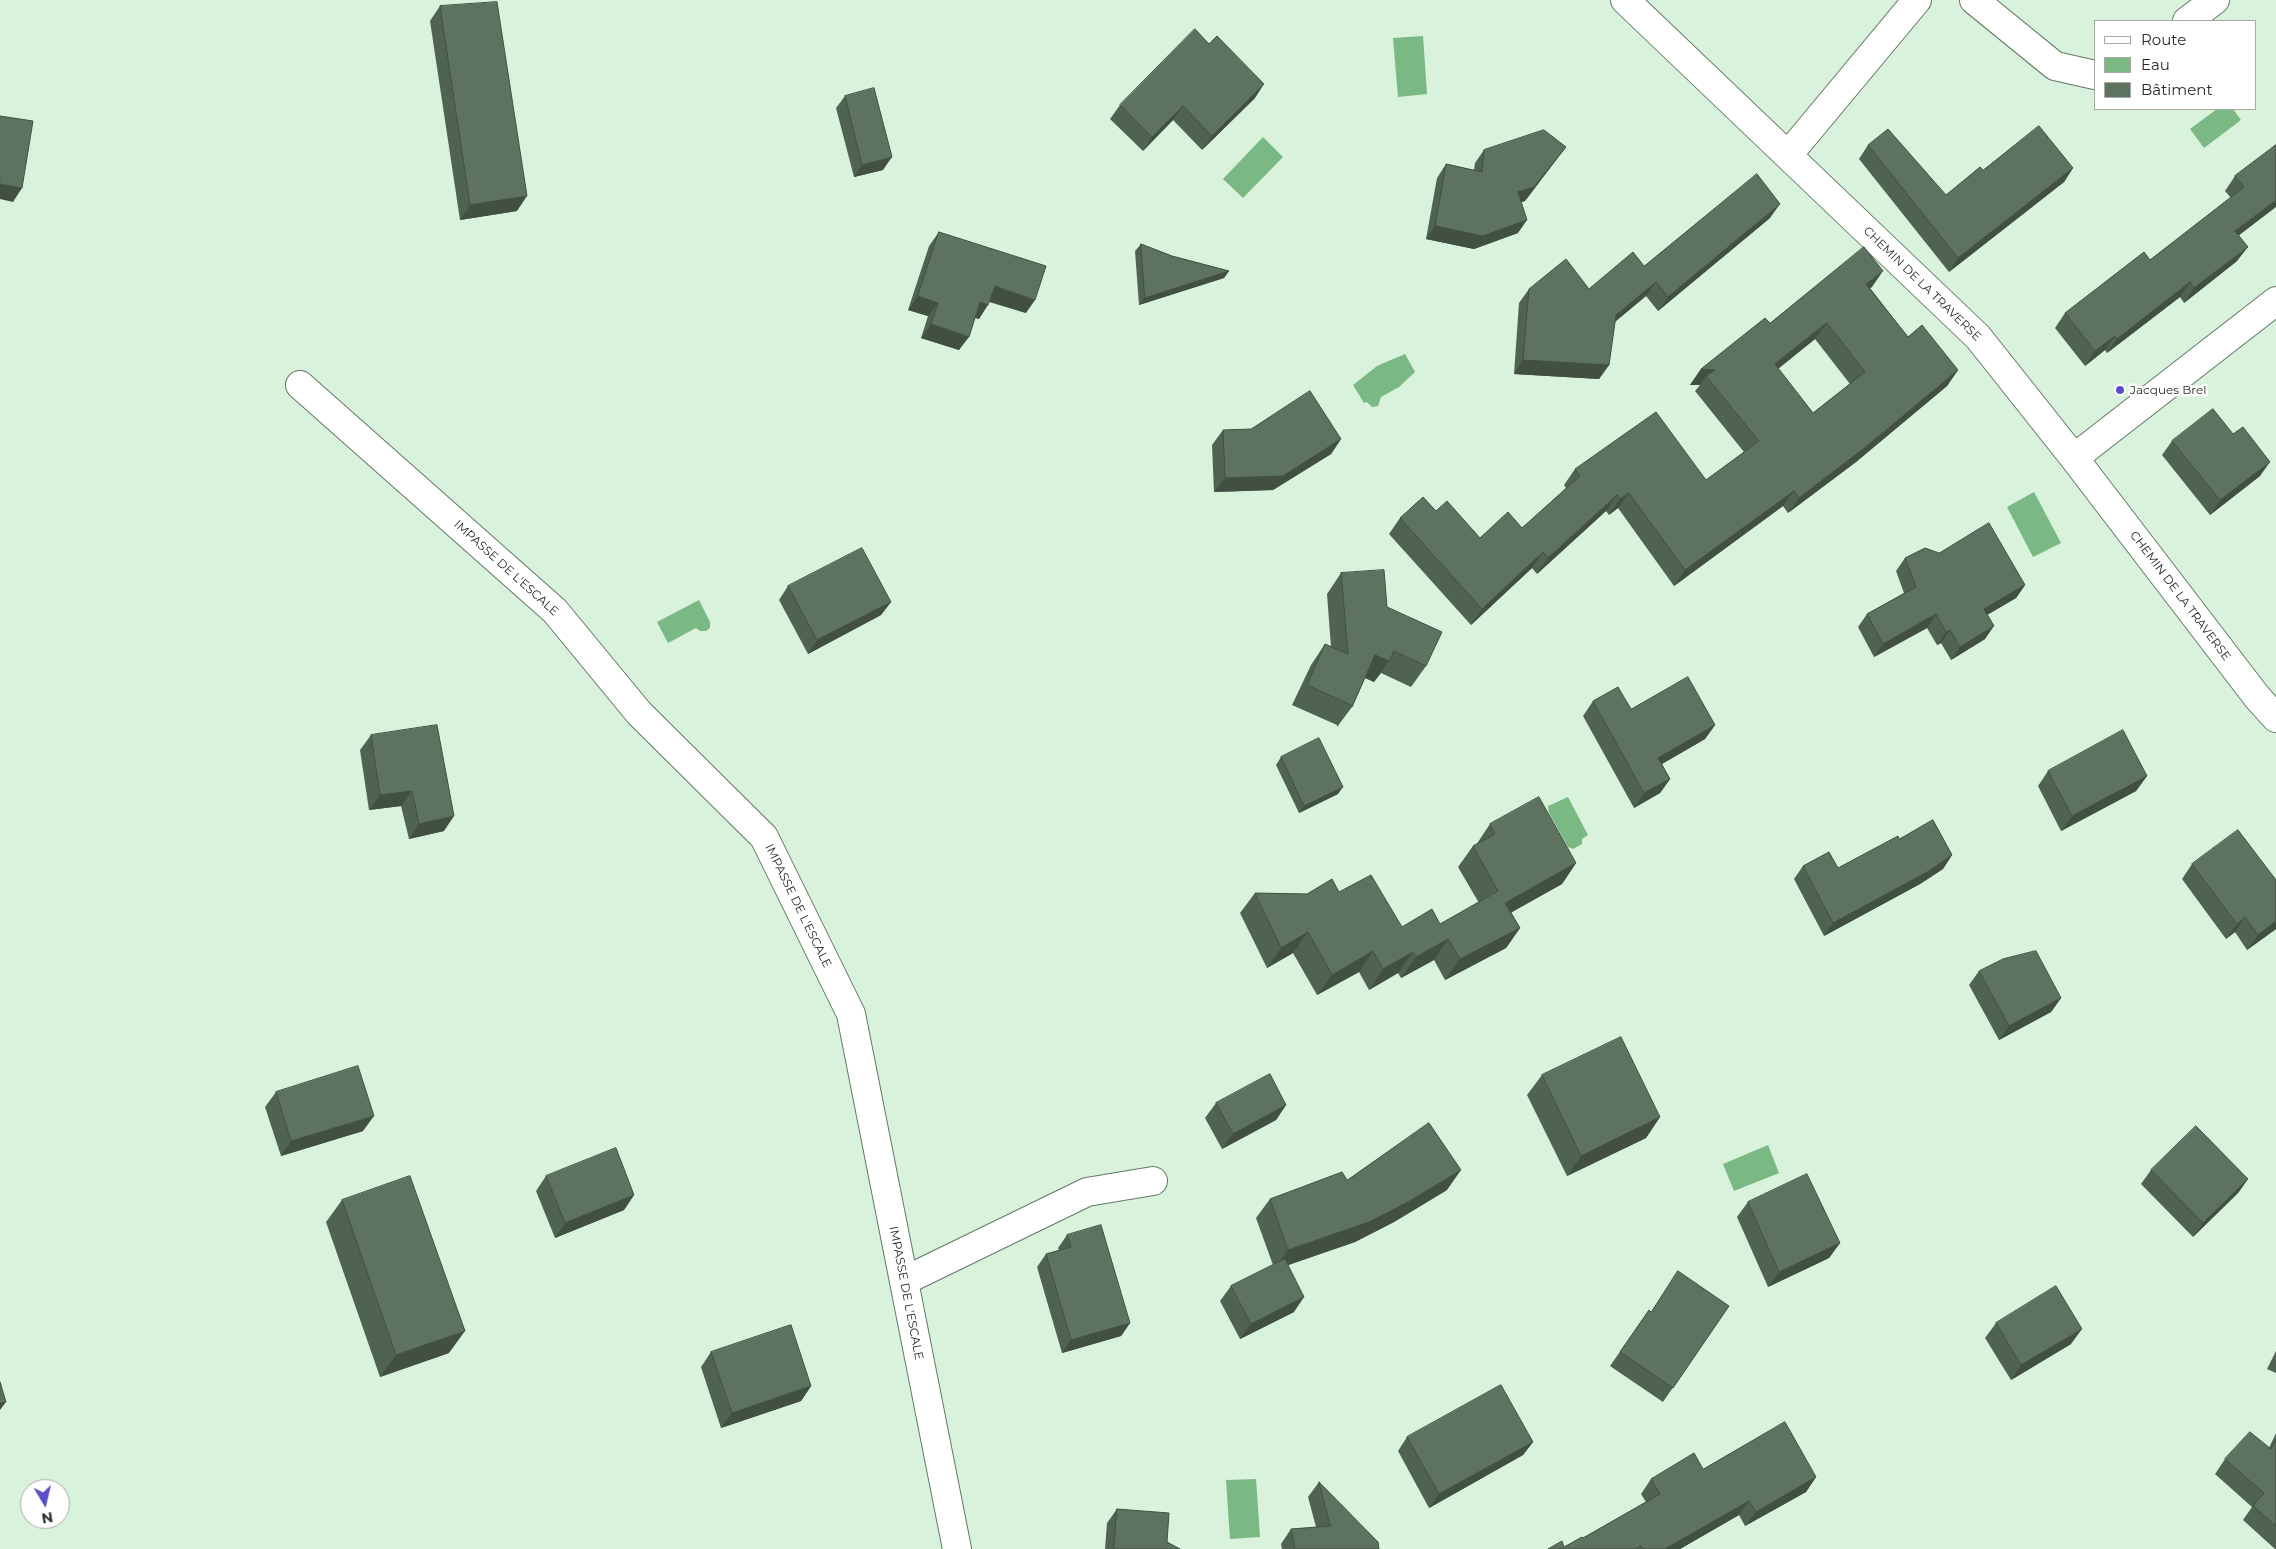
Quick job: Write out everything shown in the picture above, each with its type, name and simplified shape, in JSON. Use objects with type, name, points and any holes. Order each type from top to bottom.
[{"type":"street","name":"CHEMIN DE LA TRAVERSE","points":[[1625,0],[1978,337],[2074,458],[2257,698],[2276,718]]},
{"type":"street","points":[[1788,155],[1916,0]]},
{"type":"street","points":[[1974,0],[2055,66],[2094,75]]},
{"type":"street","points":[[2188,20],[2215,0]]},
{"type":"street","points":[[2074,458],[2276,300]]},
{"type":"street","name":"IMPASSE DE L'ESCALE","points":[[300,386],[555,611],[639,713],[764,837],[851,1014],[957,1549]]},
{"type":"street","points":[[904,1282],[1087,1192],[1154,1181]]},
{"type":"water","points":[[1423,36],[1427,94],[1398,97],[1393,38]]},
{"type":"water","points":[[2216,110],[2234,110],[2241,120],[2204,148],[2190,129]]},
{"type":"water","points":[[1263,137],[1283,157],[1243,198],[1223,179]]},
{"type":"water","points":[[1405,354],[1415,372],[1399,387],[1381,397],[1378,406],[1372,407],[1367,402],[1364,403],[1353,385],[1377,366]]},
{"type":"water","points":[[2034,492],[2061,543],[2033,557],[2007,507]]},
{"type":"water","points":[[699,600],[710,622],[710,628],[706,631],[700,631],[696,628],[668,643],[657,622]]},
{"type":"water","points":[[1568,797],[1588,835],[1582,839],[1582,844],[1573,849],[1568,847],[1549,813],[1548,806]]},
{"type":"water","points":[[1768,1145],[1779,1173],[1734,1191],[1723,1164]]},
{"type":"water","points":[[1256,1479],[1260,1537],[1230,1539],[1226,1480]]},
{"type":"building","points":[[497,2],[527,196],[470,205],[440,6]]},
{"type":"building","points":[[1195,29],[1209,44],[1217,36],[1264,84],[1212,136],[1183,106],[1152,137],[1120,105]]},
{"type":"building","points":[[874,88],[892,157],[862,165],[845,96]]},
{"type":"building","points":[[0,116],[33,121],[22,188],[0,184]]},
{"type":"building","points":[[2039,126],[2073,168],[1958,258],[1868,145],[1888,129],[1946,195],[1980,167],[1983,170]]},
{"type":"building","points":[[1544,130],[1566,147],[1534,187],[1518,192],[1527,220],[1483,236],[1435,226],[1446,164],[1482,172],[1484,150]]},
{"type":"building","points":[[2276,145],[2276,200],[2235,231],[2248,247],[2194,288],[2190,282],[2117,339],[2115,336],[2095,351],[2065,313],[2144,252],[2150,260],[2244,187],[2235,176]]},
{"type":"building","points":[[1757,174],[1780,204],[1668,297],[1656,282],[1616,315],[1609,365],[1523,360],[1529,289],[1566,259],[1589,289],[1633,252],[1644,266]]},
{"type":"building","points":[[939,232],[1046,266],[1035,300],[995,286],[988,305],[980,302],[969,337],[931,324],[938,303],[918,296]]},
{"type":"building","points":[[1141,244],[1172,256],[1229,271],[1145,298]]},
{"type":"building","points":[[1864,247],[1883,271],[1866,284],[1908,337],[1922,325],[1958,370],[1867,446],[1799,498],[1794,491],[1685,570],[1629,493],[1620,499],[1617,495],[1548,558],[1543,552],[1482,609],[1400,518],[1423,497],[1436,511],[1447,501],[1480,538],[1508,512],[1522,528],[1580,476],[1575,469],[1656,412],[1706,480],[1759,441],[1706,376],[1715,370],[1701,369],[1765,318],[1770,323]],"holes":[[[1827,323],[1865,372],[1813,413],[1775,364]]]},
{"type":"building","points":[[1310,391],[1341,439],[1283,476],[1225,478],[1223,430],[1251,429]]},
{"type":"building","points":[[2213,409],[2233,434],[2243,427],[2270,462],[2220,500],[2172,441]]},
{"type":"building","points":[[1989,523],[2025,585],[1984,609],[1994,626],[1960,647],[1950,630],[1946,632],[1936,614],[1883,644],[1867,614],[1916,587],[1905,558],[1925,548],[1939,553]]},
{"type":"building","points":[[862,548],[891,602],[817,640],[788,586]]},
{"type":"building","points":[[1384,570],[1387,607],[1442,632],[1426,666],[1394,651],[1389,661],[1375,655],[1352,707],[1307,685],[1325,644],[1348,654],[1341,573]]},
{"type":"building","points":[[1688,677],[1715,725],[1658,758],[1670,779],[1644,793],[1593,701],[1618,687],[1631,709]]},
{"type":"building","points":[[437,725],[454,816],[419,824],[412,791],[380,795],[371,735]]},
{"type":"building","points":[[2123,730],[2147,776],[2072,816],[2048,771]]},
{"type":"building","points":[[1319,738],[1343,787],[1304,806],[1281,757]]},
{"type":"building","points":[[1539,797],[1576,863],[1505,903],[1520,928],[1460,959],[1448,939],[1416,957],[1413,952],[1383,969],[1373,951],[1332,975],[1308,932],[1281,948],[1255,893],[1307,894],[1332,879],[1339,892],[1371,875],[1402,927],[1432,909],[1440,924],[1498,891],[1473,846],[1495,834],[1490,824]]},
{"type":"building","points":[[1933,820],[1952,855],[1929,871],[1833,923],[1803,866],[1829,852],[1838,868],[1898,836],[1899,839]]},
{"type":"building","points":[[2238,830],[2276,880],[2276,921],[2258,935],[2245,917],[2237,924],[2192,864]]},
{"type":"building","points":[[2036,951],[2061,998],[2009,1026],[1979,971],[2003,959]]},
{"type":"building","points":[[1621,1037],[1660,1117],[1581,1156],[1542,1075]]},
{"type":"building","points":[[358,1066],[374,1116],[291,1141],[276,1092]]},
{"type":"building","points":[[1270,1074],[1286,1105],[1233,1134],[1216,1103]]},
{"type":"building","points":[[1429,1123],[1461,1170],[1408,1202],[1369,1222],[1288,1250],[1270,1199],[1342,1172],[1347,1180]]},
{"type":"building","points":[[2196,1126],[2248,1179],[2203,1223],[2151,1170]]},
{"type":"building","points":[[616,1148],[634,1195],[565,1223],[546,1176]]},
{"type":"building","points":[[1807,1174],[1840,1243],[1779,1272],[1748,1202]]},
{"type":"building","points":[[410,1176],[465,1331],[396,1355],[342,1200]]},
{"type":"building","points":[[1101,1225],[1130,1323],[1071,1340],[1046,1254],[1071,1247],[1067,1235]]},
{"type":"building","points":[[1285,1259],[1304,1297],[1251,1324],[1231,1286]]},
{"type":"building","points":[[1678,1271],[1729,1306],[1673,1388],[1620,1352],[1649,1310],[1651,1312]]},
{"type":"building","points":[[2056,1286],[2082,1329],[2021,1365],[1996,1323]]},
{"type":"building","points":[[791,1325],[811,1386],[732,1413],[711,1352]]},
{"type":"building","points":[[0,1382],[6,1402],[0,1403]]},
{"type":"building","points":[[1501,1385],[1533,1442],[1439,1494],[1407,1437]]},
{"type":"building","points":[[1785,1422],[1816,1477],[1756,1512],[1749,1501],[1665,1549],[1643,1549],[1641,1546],[1636,1549],[1548,1549],[1562,1541],[1564,1547],[1583,1538],[1660,1494],[1651,1479],[1694,1453],[1703,1469]]},
{"type":"building","points":[[2250,1432],[2271,1449],[2276,1439],[2276,1526],[2253,1506],[2264,1493],[2225,1459]]},
{"type":"building","points":[[1319,1482],[1378,1542],[1379,1549],[1295,1549],[1291,1529],[1330,1526]]},
{"type":"building","points":[[1117,1509],[1169,1513],[1167,1542],[1180,1549],[1114,1549]]},
{"type":"place","name":"Jacques Brel","points":[[2120,390]]}]
